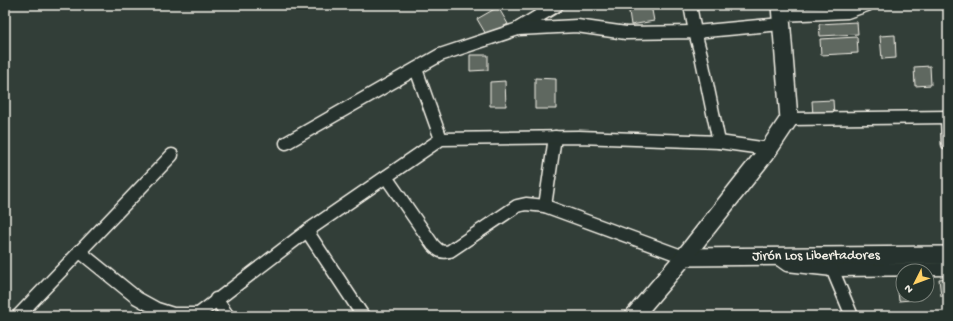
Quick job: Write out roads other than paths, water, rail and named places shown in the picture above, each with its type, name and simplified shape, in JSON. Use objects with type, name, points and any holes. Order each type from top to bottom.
[{"type":"street","points":[[286,143],[440,55],[518,29],[557,5]]},
{"type":"street","points":[[690,5],[719,142]]},
{"type":"street","points":[[518,29],[577,26],[626,33],[695,32],[781,15],[847,12],[867,5]]},
{"type":"street","points":[[634,316],[684,257],[769,149],[789,120],[781,15]]},
{"type":"street","points":[[416,69],[441,139]]},
{"type":"street","points":[[789,120],[947,117],[948,144]]},
{"type":"street","points":[[79,252],[114,278],[137,298],[157,309],[173,314],[197,315],[307,231],[441,139],[555,137],[719,142],[769,149]]},
{"type":"street","points":[[545,206],[555,137]]},
{"type":"street","points":[[18,316],[172,155]]},
{"type":"street","points":[[386,177],[433,245],[439,251],[450,251],[517,206],[526,204],[545,206],[684,257]]},
{"type":"street","points":[[307,231],[363,316]]},
{"type":"street","name":"Jirón Los Libertadores","points":[[684,257],[772,255],[830,262],[948,255]]},
{"type":"street","points":[[852,316],[830,262],[948,269]]},
{"type":"street","points":[[216,299],[228,316]]}]
